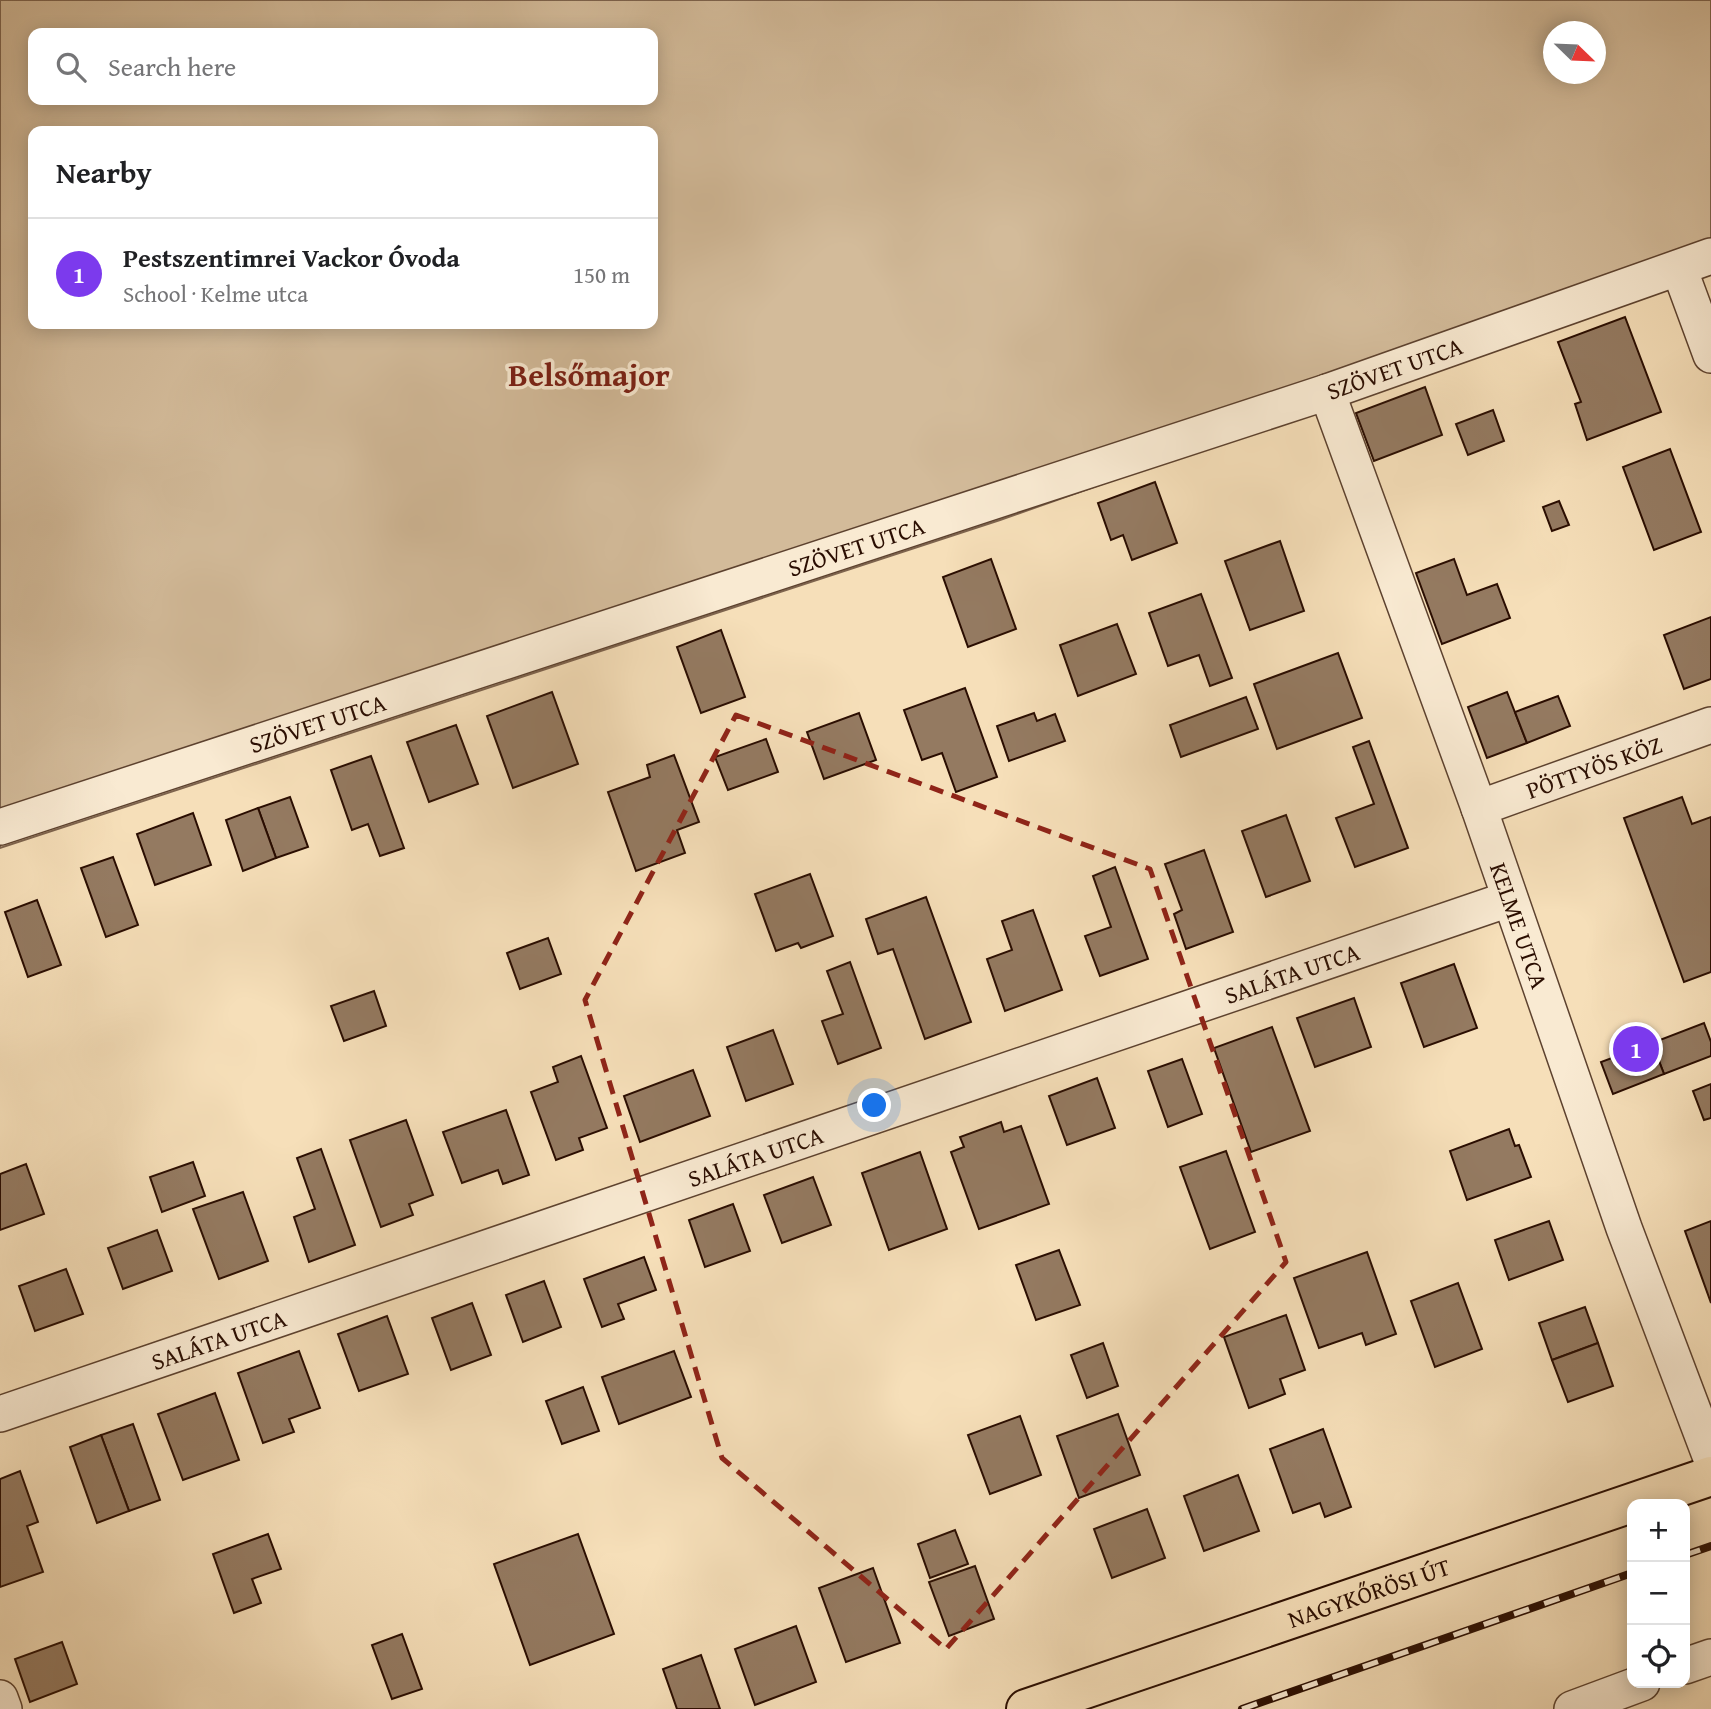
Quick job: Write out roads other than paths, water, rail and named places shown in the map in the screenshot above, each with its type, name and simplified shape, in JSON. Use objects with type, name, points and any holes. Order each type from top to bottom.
[{"type":"main road","name":"NAGYKŐRÖSI ÚT","points":[[1026,1709],[1711,1476]]},
{"type":"street","name":"SZÖVET UTCA","points":[[0,827],[1326,392],[1711,256]]},
{"type":"street","points":[[1679,268],[1711,355]]},
{"type":"street","name":"KELME UTCA","points":[[1326,392],[1479,808],[1624,1228],[1711,1458]]},
{"type":"street","name":"PÖTTYÖS KÖZ","points":[[1479,808],[1711,725]]},
{"type":"street","name":"SALÁTA UTCA","points":[[0,1414],[1509,899]]},
{"type":"street","points":[[1690,1665],[1711,1657]]},
{"type":"street","points":[[1572,1709],[1629,1688]]},
{"type":"street","points":[[0,1698],[4,1709]]},
{"type":"railway","points":[[1690,1553],[1711,1546]]},
{"type":"railway","points":[[1242,1709],[1627,1575]]},
{"type":"place","name":"Pestszentimrei Vackor Óvoda","points":[[1636,1049]]},
{"type":"district","name":"Belsőmajor","points":[[589,374]]}]
